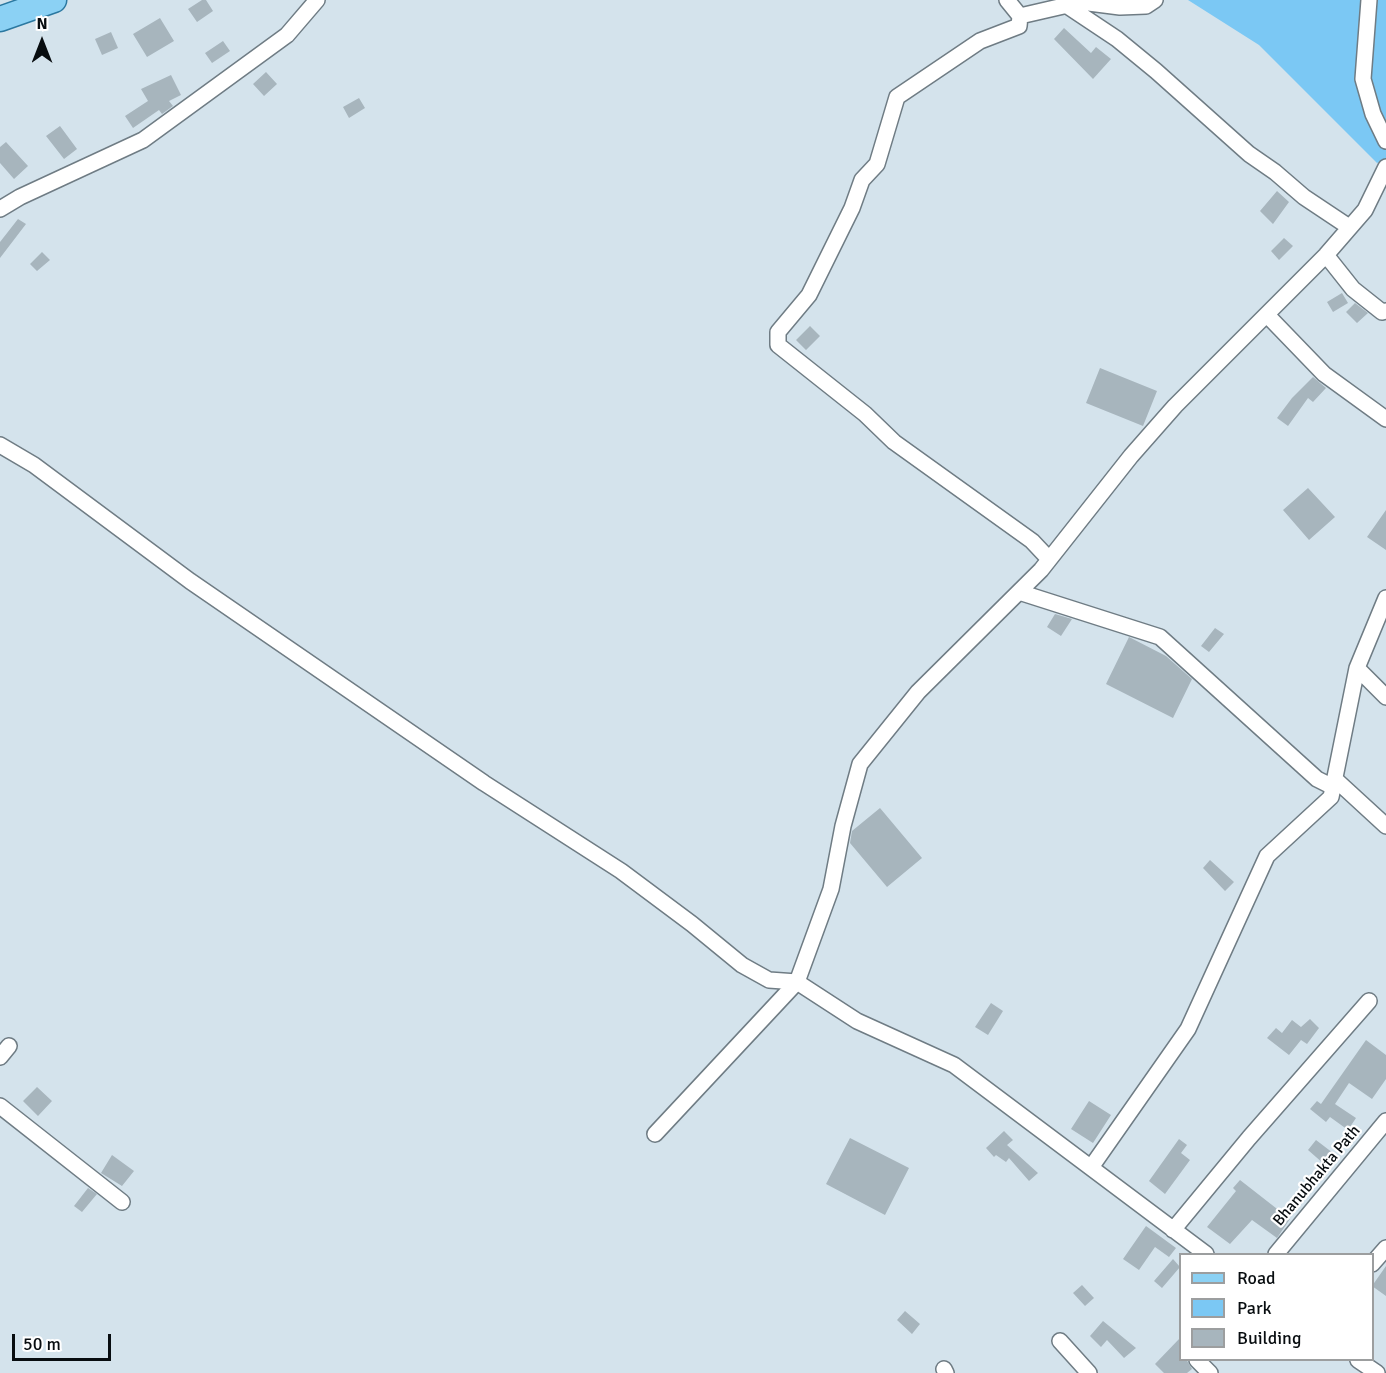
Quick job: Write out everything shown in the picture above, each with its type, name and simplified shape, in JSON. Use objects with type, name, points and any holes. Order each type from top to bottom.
[{"type":"main road","points":[[0,19],[54,0]]},
{"type":"street","points":[[0,209],[20,197],[143,140],[287,35],[317,0]]},
{"type":"street","points":[[1007,0],[1020,16],[1019,26],[980,41],[897,97],[877,164],[862,180],[852,208],[809,295],[778,332],[778,345],[865,414],[894,442],[1032,541],[1048,558]]},
{"type":"street","points":[[1020,16],[1081,2],[1120,7],[1146,6],[1155,0]]},
{"type":"street","points":[[1370,0],[1365,24],[1363,79],[1373,114],[1386,141]]},
{"type":"street","points":[[1066,5],[1117,39],[1248,154],[1275,172],[1304,197],[1349,226]]},
{"type":"street","points":[[655,1134],[797,982],[831,889],[843,826],[860,764],[918,692],[1019,592],[1175,406],[1268,316],[1326,255],[1365,210],[1386,167]]},
{"type":"street","points":[[1326,255],[1353,289],[1382,312],[1386,311]]},
{"type":"street","points":[[1268,316],[1324,374],[1386,419]]},
{"type":"street","points":[[0,445],[34,465],[190,581],[484,783],[621,871],[742,965],[770,980],[797,982],[857,1021],[954,1065],[1092,1166],[1205,1253]]},
{"type":"street","points":[[1019,592],[1160,637],[1317,779],[1335,783],[1386,826]]},
{"type":"street","points":[[1092,1166],[1188,1029],[1268,856],[1331,797],[1357,668],[1386,598]]},
{"type":"street","points":[[1357,668],[1386,697]]},
{"type":"street","points":[[1173,1230],[1248,1138],[1368,1001]]},
{"type":"street","points":[[0,1106],[122,1202]]},
{"type":"street","name":"Bhanubhakta Path","points":[[1277,1253],[1386,1121]]},
{"type":"street","points":[[1374,1262],[1386,1248]]},
{"type":"street","points":[[1060,1341],[1089,1373]]},
{"type":"street","points":[[1198,1361],[1210,1373]]},
{"type":"street","points":[[1361,1361],[1377,1373]]},
{"type":"green space","points":[[1188,0],[1386,0],[1386,159],[1377,163],[1259,45]]},
{"type":"building","points":[[206,0],[213,11],[197,22],[188,9]]},
{"type":"building","points":[[160,18],[174,41],[147,57],[133,34]]},
{"type":"building","points":[[1064,28],[1091,53],[1096,47],[1111,59],[1093,79],[1054,39]]},
{"type":"building","points":[[111,32],[118,48],[102,55],[95,39]]},
{"type":"building","points":[[223,41],[230,51],[212,63],[205,53]]},
{"type":"building","points":[[266,72],[277,84],[264,96],[253,84]]},
{"type":"building","points":[[171,75],[181,95],[169,101],[173,106],[162,114],[159,110],[133,128],[125,116],[148,101],[141,89]]},
{"type":"building","points":[[359,98],[365,108],[349,118],[343,107]]},
{"type":"building","points":[[60,126],[77,149],[64,159],[46,136]]},
{"type":"building","points":[[6,142],[28,166],[14,179],[0,163],[0,147]]},
{"type":"building","points":[[1277,191],[1289,202],[1273,224],[1260,211]]},
{"type":"building","points":[[18,219],[26,224],[0,258],[0,242]]},
{"type":"building","points":[[1284,238],[1293,246],[1279,260],[1271,251]]},
{"type":"building","points":[[42,252],[50,260],[37,271],[30,264]]},
{"type":"building","points":[[1342,293],[1348,303],[1333,312],[1327,302]]},
{"type":"building","points":[[1355,303],[1368,313],[1357,323],[1346,312]]},
{"type":"building","points":[[810,326],[820,336],[806,350],[796,340]]},
{"type":"building","points":[[1100,368],[1157,391],[1143,426],[1086,403]]},
{"type":"building","points":[[1313,377],[1326,388],[1313,402],[1308,398],[1288,426],[1277,418],[1292,398]]},
{"type":"building","points":[[1308,488],[1335,517],[1309,540],[1283,510]]},
{"type":"building","points":[[1386,510],[1386,550],[1367,537]]},
{"type":"building","points":[[1055,614],[1072,619],[1061,636],[1047,627]]},
{"type":"building","points":[[1215,628],[1224,634],[1209,652],[1201,646]]},
{"type":"building","points":[[1129,637],[1166,656],[1192,679],[1173,718],[1106,684]]},
{"type":"building","points":[[880,808],[922,858],[887,887],[850,843],[852,831]]},
{"type":"building","points":[[1210,860],[1234,882],[1225,891],[1203,868]]},
{"type":"building","points":[[991,1003],[1003,1011],[988,1035],[975,1027]]},
{"type":"building","points":[[1310,1019],[1319,1028],[1307,1044],[1301,1040],[1289,1055],[1267,1038],[1276,1028],[1282,1033],[1292,1020],[1301,1027]]},
{"type":"building","points":[[1366,1040],[1386,1055],[1386,1079],[1372,1099],[1349,1083],[1335,1104],[1356,1118],[1348,1130],[1330,1117],[1326,1122],[1310,1109],[1317,1101],[1321,1104]]},
{"type":"building","points":[[37,1087],[52,1101],[38,1116],[23,1101]]},
{"type":"building","points":[[1089,1101],[1111,1115],[1093,1143],[1071,1129]]},
{"type":"building","points":[[1004,1131],[1013,1140],[1007,1145],[1038,1173],[1029,1181],[1009,1158],[1006,1162],[996,1155],[994,1157],[986,1148]]},
{"type":"building","points":[[850,1138],[909,1168],[885,1215],[826,1184]]},
{"type":"building","points":[[1179,1139],[1187,1145],[1181,1153],[1190,1160],[1165,1194],[1149,1181]]},
{"type":"building","points":[[1316,1140],[1333,1153],[1324,1164],[1308,1150]]},
{"type":"building","points":[[112,1155],[134,1171],[122,1186],[101,1173]]},
{"type":"building","points":[[1240,1180],[1290,1219],[1277,1238],[1252,1220],[1230,1244],[1207,1227],[1236,1191],[1233,1188]]},
{"type":"building","points":[[88,1188],[97,1194],[82,1212],[74,1206]]},
{"type":"building","points":[[1146,1226],[1176,1248],[1169,1257],[1155,1247],[1139,1270],[1123,1259]]},
{"type":"building","points":[[1173,1259],[1179,1266],[1162,1288],[1154,1281]]},
{"type":"building","points":[[1386,1266],[1386,1296],[1374,1287],[1374,1283]]},
{"type":"building","points":[[1082,1285],[1094,1298],[1085,1306],[1073,1293]]},
{"type":"building","points":[[905,1311],[920,1324],[912,1334],[897,1320]]},
{"type":"building","points":[[1103,1321],[1136,1348],[1124,1358],[1107,1340],[1101,1347],[1090,1336]]},
{"type":"building","points":[[1179,1339],[1179,1361],[1187,1361],[1192,1369],[1187,1373],[1164,1373],[1155,1364]]}]
